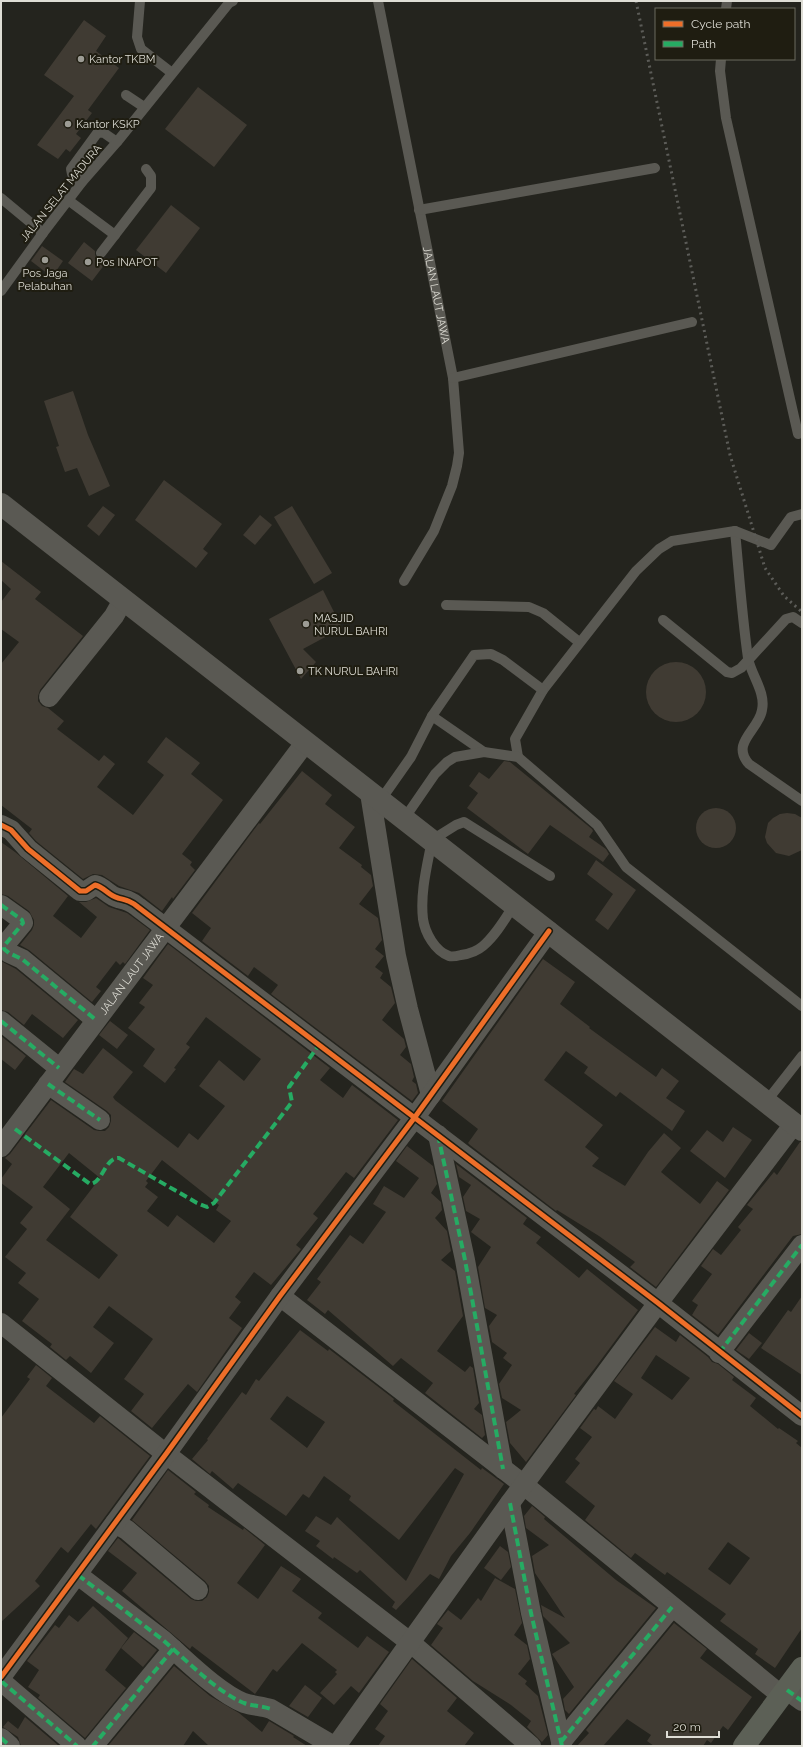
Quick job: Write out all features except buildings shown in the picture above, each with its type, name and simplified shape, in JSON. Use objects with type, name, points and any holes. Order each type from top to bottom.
[{"type":"highway","points":[[744,1746],[790,1696],[802,1668]]},
{"type":"main road","points":[[1,504],[375,797],[549,931],[733,1078],[798,1127]]},
{"type":"street","points":[[49,698],[114,616],[123,600]]},
{"type":"street","name":"JALAN LAUT JAWA","points":[[1,1147],[305,742]]},
{"type":"street","points":[[375,797],[396,956],[408,1009],[431,1095]]},
{"type":"street","points":[[1,825],[11,830],[28,849],[80,891],[86,891],[95,885],[117,898],[129,900],[658,1303],[802,1416]]},
{"type":"street","points":[[1,905],[22,920],[23,923],[4,946],[4,949],[22,959],[96,1020]]},
{"type":"street","points":[[1,1677],[78,1575],[280,1296],[415,1117],[549,931]]},
{"type":"street","points":[[1,1021],[60,1068]]},
{"type":"street","points":[[48,1084],[100,1120]]},
{"type":"street","points":[[78,1575],[163,1640],[232,1697],[246,1704],[261,1705],[271,1709],[335,1746],[411,1643],[510,1503],[658,1303],[798,1127]]},
{"type":"street","points":[[438,1135],[465,1260],[503,1469]]},
{"type":"street","points":[[720,1353],[802,1245]]},
{"type":"street","points":[[280,1296],[524,1485],[672,1607],[790,1696]]},
{"type":"street","points":[[1,1323],[166,1454],[411,1643],[532,1746]]},
{"type":"street","points":[[510,1503],[531,1613],[562,1744]]},
{"type":"street","points":[[115,1523],[127,1530],[198,1590]]},
{"type":"street","points":[[562,1744],[672,1607]]},
{"type":"street","points":[[93,1746],[173,1649]]},
{"type":"street","points":[[1,1681],[77,1746]]},
{"type":"street","points":[[1,1738],[10,1746]]},
{"type":"lane","points":[[140,1],[137,37],[141,49],[172,73]]},
{"type":"lane","name":"JALAN LAUT JAWA","points":[[378,1],[453,378],[459,453],[452,486],[434,532],[404,581]]},
{"type":"lane","name":"JALAN SELAT MADURA","points":[[1,291],[82,182],[117,142],[230,2]]},
{"type":"lane","points":[[721,60],[720,71],[726,118],[798,434]]},
{"type":"lane","points":[[126,95],[144,107]]},
{"type":"lane","points":[[82,182],[72,174],[70,169],[98,132],[104,133],[117,142]]},
{"type":"lane","points":[[419,210],[655,168]]},
{"type":"lane","points":[[101,253],[150,188],[152,181],[151,176],[146,169]]},
{"type":"lane","points":[[1,198],[43,233]]},
{"type":"lane","points":[[68,200],[115,235]]},
{"type":"lane","points":[[453,378],[692,322]]},
{"type":"lane","points":[[518,757],[515,739],[542,690],[636,571],[659,549],[672,541],[735,530],[771,545],[790,517],[802,514]]},
{"type":"lane","points":[[735,530],[749,660],[762,697],[763,708],[762,713],[742,746],[743,755],[749,764],[802,801]]},
{"type":"lane","points":[[446,605],[529,607],[543,613],[579,642]]},
{"type":"lane","points":[[663,620],[727,672],[732,673],[749,660],[786,619],[793,617],[802,623]]},
{"type":"lane","points":[[375,797],[411,757],[432,716],[474,655],[491,654],[504,660],[542,690]]},
{"type":"lane","points":[[432,716],[484,752]]},
{"type":"lane","points":[[404,819],[435,774],[447,762],[455,757],[484,752],[518,757],[597,826],[626,867],[802,1006]]},
{"type":"lane","points":[[514,905],[495,933],[482,947],[471,954],[450,956],[441,952],[431,940],[424,920],[423,898],[425,874],[432,840],[456,825],[464,822],[550,876]]},
{"type":"lane","points":[[766,1102],[802,1056]]},
{"type":"railway","points":[[636,1],[730,455],[765,568],[784,596],[802,612]]},
{"type":"marked path","points":[[1,905],[22,920],[23,923],[4,946],[4,949],[22,959],[96,1020]]},
{"type":"marked path","points":[[1,1021],[59,1068]]},
{"type":"marked path","points":[[15,1129],[90,1184],[94,1183],[98,1179],[110,1162],[119,1158],[197,1203],[207,1207],[214,1203],[292,1102],[289,1087],[319,1045]]},
{"type":"marked path","points":[[48,1084],[100,1120]]},
{"type":"marked path","points":[[438,1135],[465,1260],[503,1469]]},
{"type":"marked path","points":[[719,1353],[802,1245]]},
{"type":"marked path","points":[[510,1503],[531,1613],[562,1746]]},
{"type":"marked path","points":[[78,1575],[173,1649],[93,1746]]},
{"type":"marked path","points":[[561,1742],[672,1607]]},
{"type":"marked path","points":[[173,1649],[207,1679],[235,1699],[244,1703],[271,1709]]},
{"type":"marked path","points":[[1,1681],[77,1746]]},
{"type":"marked path","points":[[787,1690],[802,1701]]},
{"type":"marked path","points":[[1,1738],[10,1746]]},
{"type":"cycle path","points":[[1,825],[11,830],[28,849],[80,891],[86,891],[95,885],[109,894],[135,905],[658,1303],[802,1416]]},
{"type":"cycle path","points":[[1,1677],[166,1454],[280,1296],[415,1117],[549,931]]},
{"type":"place","name":"Kantor TKBM","points":[[81,59]]},
{"type":"place","name":"Kantor KSKP","points":[[68,124]]},
{"type":"place","name":"Pos Jaga Pelabuhan","points":[[45,260]]},
{"type":"place","name":"Pos INAPOT","points":[[88,262]]},
{"type":"place","name":"MASJID NURUL BAHRI","points":[[306,624]]},
{"type":"place","name":"TK NURUL BAHRI","points":[[300,671]]}]
